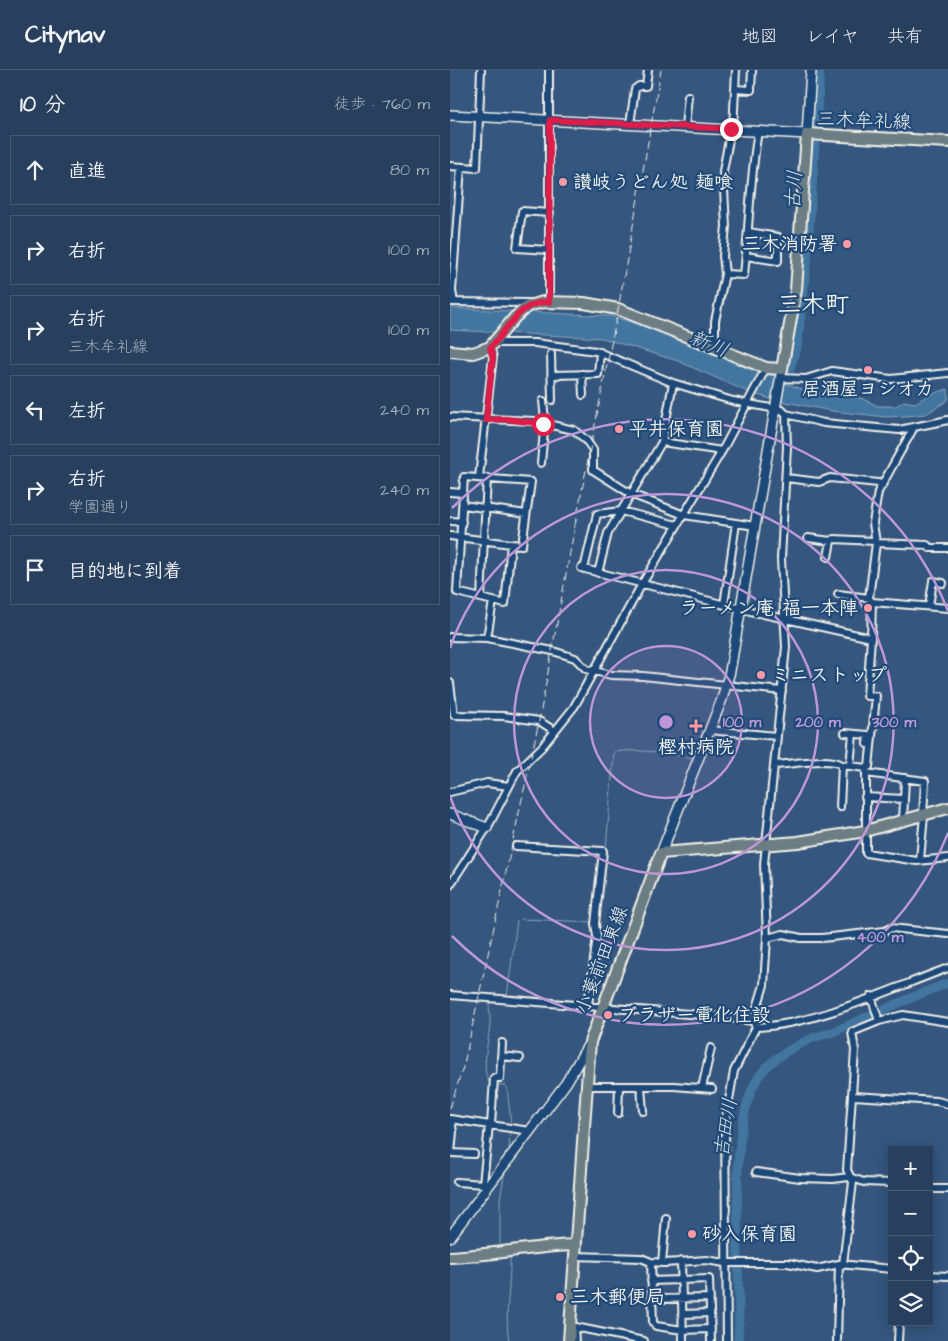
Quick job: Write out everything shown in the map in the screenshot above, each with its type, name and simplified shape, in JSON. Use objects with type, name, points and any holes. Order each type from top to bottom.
[{"type":"main road","name":"三木牟礼線","points":[[781,376],[796,290],[807,134],[948,142]]},
{"type":"main road","points":[[450,351],[473,353],[495,343],[520,312],[536,303],[601,305],[618,309],[715,346],[781,376]]},
{"type":"main road","points":[[661,853],[765,846],[865,831],[948,808]]},
{"type":"main road","name":"小蓑前田東線","points":[[569,1341],[572,1326],[590,1042],[661,853]]},
{"type":"main road","points":[[450,1257],[497,1253],[532,1247],[576,1245]]},
{"type":"street","points":[[450,166],[477,168],[480,116],[478,95],[481,70]]},
{"type":"street","points":[[549,70],[547,90],[550,120],[549,302]]},
{"type":"street","points":[[630,124],[635,89],[639,86],[646,86],[648,70]]},
{"type":"street","points":[[715,346],[714,321],[725,274],[723,256],[726,226],[723,171],[732,129],[736,70]]},
{"type":"street","points":[[735,89],[751,90],[752,70]]},
{"type":"street","points":[[450,115],[807,134],[812,70]]},
{"type":"street","points":[[684,127],[688,96]]},
{"type":"street","points":[[725,274],[744,275],[749,232],[752,166],[758,131]]},
{"type":"street","points":[[461,167],[452,302],[536,303]]},
{"type":"street","points":[[549,250],[516,248],[522,211],[550,214]]},
{"type":"street","points":[[746,256],[778,261],[778,237],[749,232]]},
{"type":"street","points":[[479,477],[495,343],[535,343],[600,352],[673,383],[746,405],[776,404],[786,414],[824,423],[899,430],[913,429],[948,420]]},
{"type":"street","points":[[552,375],[598,374],[600,352]]},
{"type":"street","points":[[551,354],[552,400]]},
{"type":"street","points":[[450,884],[487,828],[517,771],[556,731],[574,707],[642,584],[722,451],[765,369]]},
{"type":"street","points":[[661,853],[726,686],[781,376],[806,379],[832,370],[891,378],[948,373]]},
{"type":"street","points":[[582,374],[583,395]]},
{"type":"street","points":[[598,573],[608,533],[662,442],[673,383]]},
{"type":"street","points":[[541,463],[543,424],[545,420],[542,401]]},
{"type":"street","points":[[727,1341],[725,1137],[727,1102],[734,1071],[754,1024],[764,985],[767,938],[764,888],[765,846],[782,691],[786,619],[782,559],[786,478],[786,414]]},
{"type":"street","points":[[450,417],[486,420],[506,419],[574,430],[586,440],[593,450],[593,470],[631,494],[684,515],[755,526]]},
{"type":"street","points":[[866,769],[869,767],[876,696],[867,696],[871,638],[870,600],[875,542],[874,523],[878,492],[895,465],[900,449],[913,429]]},
{"type":"street","points":[[662,442],[722,451]]},
{"type":"street","points":[[450,536],[461,537],[485,540],[511,544],[522,545],[531,482],[464,477],[461,537],[454,591],[505,604],[511,544]]},
{"type":"street","points":[[481,598],[487,478]]},
{"type":"street","points":[[786,478],[819,482],[830,478],[878,483],[882,486]]},
{"type":"street","points":[[450,492],[463,493]]},
{"type":"street","points":[[463,505],[526,514]]},
{"type":"street","points":[[677,525],[621,511],[597,514],[582,568],[724,605],[871,638]]},
{"type":"street","points":[[452,520],[462,522]]},
{"type":"street","points":[[724,605],[736,523]]},
{"type":"street","points":[[808,538],[830,541],[834,539],[928,545],[930,548],[948,548]]},
{"type":"street","points":[[828,557],[830,541]]},
{"type":"street","points":[[930,606],[933,581],[943,583]]},
{"type":"street","points":[[838,594],[870,600],[948,608]]},
{"type":"street","points":[[487,638],[493,601]]},
{"type":"street","points":[[450,637],[487,638],[571,656],[586,669],[624,677],[643,676],[782,691]]},
{"type":"street","points":[[450,682],[454,715],[504,716],[538,721],[556,731]]},
{"type":"street","points":[[709,730],[777,736]]},
{"type":"street","points":[[845,733],[868,736],[865,797],[866,853],[920,860],[948,858]]},
{"type":"street","points":[[850,766],[853,734]]},
{"type":"street","points":[[774,765],[818,762],[850,766],[925,781],[920,860]]},
{"type":"street","points":[[840,807],[842,765]]},
{"type":"street","points":[[903,821],[905,778]]},
{"type":"street","points":[[450,792],[487,783],[509,786]]},
{"type":"street","points":[[865,797],[904,799]]},
{"type":"street","points":[[450,814],[487,828]]},
{"type":"street","points":[[516,846],[603,851],[595,924],[597,936],[588,1006]]},
{"type":"street","points":[[767,938],[783,934],[801,938],[822,938],[885,931],[890,928],[948,934]]},
{"type":"street","points":[[450,995],[604,1007],[754,1024],[791,1024],[947,968]]},
{"type":"street","points":[[871,996],[879,1021]]},
{"type":"street","points":[[837,1341],[841,1264],[853,1182],[847,1170],[856,1050],[852,1032],[879,1021],[903,1015],[948,1022]]},
{"type":"street","points":[[485,1185],[494,1078],[500,1078],[502,1042]]},
{"type":"street","points":[[450,1237],[485,1185],[566,1083],[590,1042]]},
{"type":"street","points":[[702,1088],[712,1048]]},
{"type":"street","points":[[502,1056],[520,1058]]},
{"type":"street","points":[[588,1086],[642,1088],[674,1086],[712,1089]]},
{"type":"street","points":[[618,1113],[619,1087]]},
{"type":"street","points":[[642,1088],[643,1111]]},
{"type":"street","points":[[853,1096],[937,1101],[948,1104]]},
{"type":"street","points":[[474,1154],[451,1153],[453,1132],[451,1120],[530,1130]]},
{"type":"street","points":[[756,1172],[824,1179],[849,1177],[864,1182],[888,1183]]},
{"type":"street","points":[[457,1182],[485,1185]]},
{"type":"street","points":[[933,1189],[948,1190]]},
{"type":"street","points":[[662,1263],[666,1218]]},
{"type":"street","points":[[575,1256],[641,1258],[651,1262],[662,1263],[706,1260],[725,1263],[788,1263],[817,1269],[841,1264],[888,1269]]},
{"type":"street","points":[[681,1261],[683,1341]]},
{"type":"street","points":[[651,1262],[653,1323],[656,1326],[683,1330],[710,1329]]},
{"type":"street","points":[[933,1275],[948,1276]]},
{"type":"street","points":[[651,1281],[710,1280],[711,1341]]},
{"type":"street","points":[[652,1299],[710,1298]]},
{"type":"street","points":[[683,1314],[710,1313]]},
{"type":"street","points":[[575,1341],[572,1326],[644,1341]]},
{"type":"street","points":[[898,1326],[898,1341]]},
{"type":"water","points":[[450,308],[611,316],[653,329],[759,373],[763,371],[775,376],[777,381],[815,393],[861,398],[878,406],[896,406],[904,401],[915,403],[931,394],[948,389],[948,400],[926,414],[906,416],[886,417],[832,411],[770,399],[743,390],[678,361],[602,338],[450,330]]},
{"type":"waterway","name":"古川","points":[[789,371],[797,348],[807,261],[820,70]]},
{"type":"waterway","points":[[606,850],[614,752],[644,751],[693,758]]},
{"type":"waterway","points":[[769,849],[768,869],[771,926]]},
{"type":"waterway","points":[[521,919],[593,922]]},
{"type":"waterway","points":[[507,997],[517,921]]},
{"type":"waterway","name":"吉田川","points":[[738,1341],[738,1159],[743,1123],[751,1092],[764,1070],[779,1057],[797,1046],[948,983]]},
{"type":"waterway","points":[[491,1084],[487,1078],[485,1062],[490,1026],[489,1003],[497,1001]]},
{"type":"waterway","points":[[498,1085],[505,1085],[507,1087],[511,1124]]},
{"type":"waterway","points":[[509,1151],[510,1131]]},
{"type":"waterway","points":[[500,1245],[500,1200],[505,1170]]},
{"type":"waterway","points":[[509,1341],[507,1321],[510,1258]]},
{"type":"railway","points":[[575,525],[617,315],[661,70]]},
{"type":"railway","points":[[450,1108],[464,1064],[539,721],[576,520]]},
{"type":"place","name":"讃岐うどん処 麺喰","points":[[563,182]]},
{"type":"place","name":"三木消防署","points":[[847,244]]},
{"type":"place","name":"居酒屋ヨシオカ","points":[[868,370]]},
{"type":"place","name":"平井保育園","points":[[619,429]]},
{"type":"place","name":"ラーメン庵 福一本陣","points":[[868,608]]},
{"type":"place","name":"ミニストップ","points":[[761,675]]},
{"type":"place","name":"樫村病院","points":[[696,726]]},
{"type":"place","name":"ブラザー電化住設","points":[[608,1015]]},
{"type":"place","name":"砂入保育園","points":[[692,1234]]},
{"type":"place","name":"三木郵便局","points":[[560,1297]]},
{"type":"district","name":"三木町","points":[[813,305]]},
{"type":"route","points":[[543,424],[534,421],[506,419],[486,420],[493,357],[490,348],[520,312],[536,303],[549,302],[550,120],[731,129]]},
{"type":"water label","name":"新川","points":[[709,344]]}]
